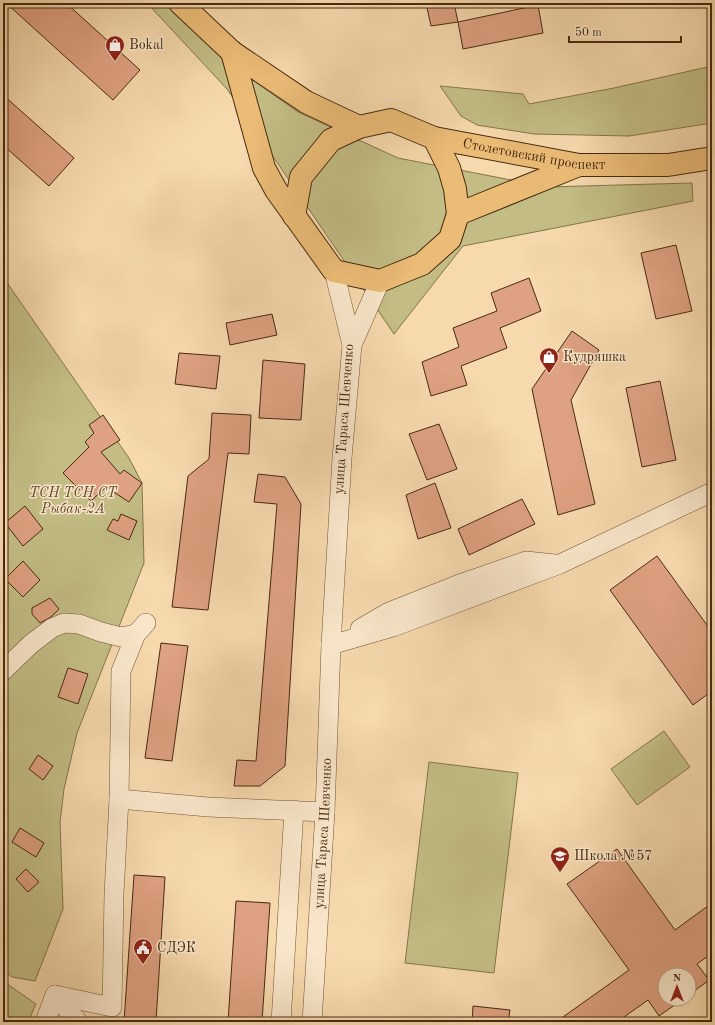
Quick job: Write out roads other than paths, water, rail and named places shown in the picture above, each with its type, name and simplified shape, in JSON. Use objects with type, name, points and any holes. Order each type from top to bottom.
[{"type":"main road","points":[[180,3],[232,52],[306,102],[359,127]]},
{"type":"main road","name":"улица Тараса Шевченко","points":[[232,52],[264,168],[276,190],[334,271]]},
{"type":"main road","name":"Столетовский проспект","points":[[294,216],[300,177],[332,140],[359,127],[391,120],[434,138],[578,165],[668,165],[712,158]]},
{"type":"main road","points":[[334,271],[380,281],[422,264],[450,239],[458,214],[455,188],[448,168],[434,138]]},
{"type":"main road","points":[[458,214],[578,165]]},
{"type":"street","name":"улица Тараса Шевченко","points":[[312,1022],[325,812],[331,645],[342,458],[352,345],[334,271]]},
{"type":"street","points":[[352,345],[380,281]]},
{"type":"street","points":[[331,645],[393,627],[560,564],[712,492]]},
{"type":"street","points":[[3,672],[42,636],[52,628],[64,623],[79,624],[120,638],[141,628],[121,671],[119,799],[114,894],[112,1007],[55,995]]},
{"type":"street","points":[[119,799],[208,807],[325,812]]},
{"type":"street","points":[[281,1022],[294,810]]},
{"type":"street","points":[[45,1022],[55,995]]},
{"type":"street","points":[[55,995],[78,1022]]},
{"type":"place","name":"Bokal","points":[[115,62]]},
{"type":"place","name":"Кудряшка","points":[[549,374]]},
{"type":"place","name":"Школа №57","points":[[560,873]]},
{"type":"place","name":"СДЭК","points":[[143,965]]},
{"type":"park label","name":"ТСН ТСН СТ Рыбак-2А","points":[[73,502]]}]
